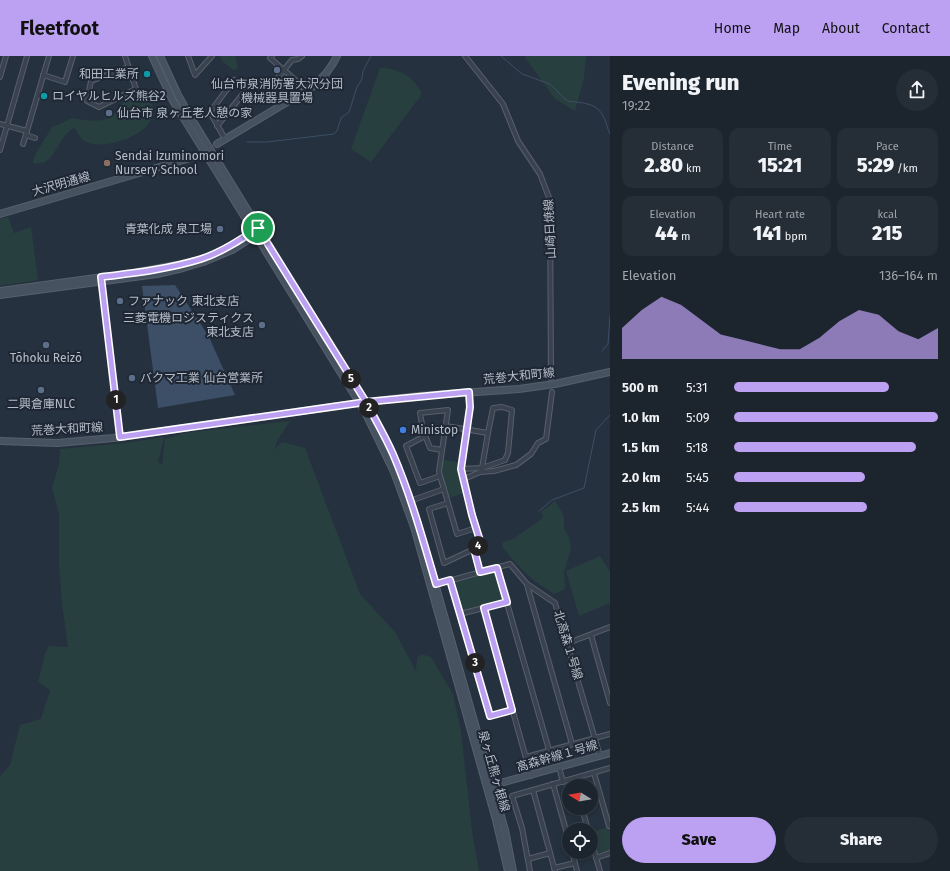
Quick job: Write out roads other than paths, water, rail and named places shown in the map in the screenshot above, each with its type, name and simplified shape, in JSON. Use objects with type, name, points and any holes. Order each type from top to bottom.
[{"type":"street","points":[[0,77],[6,56]]},
{"type":"street","points":[[0,150],[27,56]]},
{"type":"street","points":[[23,144],[49,56]]},
{"type":"street","points":[[43,75],[65,82],[73,56]]},
{"type":"street","points":[[125,56],[136,89],[99,107],[87,101],[92,82],[128,67]]},
{"type":"street","name":"泉ヶ丘熊ヶ根線","points":[[152,56],[173,101],[257,232],[391,450],[410,501],[490,786],[505,830],[513,871]]},
{"type":"street","name":"泉ヶ丘熊ヶ根線","points":[[160,56],[183,104],[257,232]]},
{"type":"street","points":[[188,56],[195,75],[212,56]]},
{"type":"street","points":[[272,56],[270,58],[307,90]]},
{"type":"street","points":[[225,139],[210,112],[234,80],[259,101],[292,60],[298,59],[302,56]]},
{"type":"street","points":[[217,144],[307,90],[323,78],[333,67],[337,56]]},
{"type":"street","name":"山崎日焼線","points":[[465,56],[503,104],[518,141],[540,174],[550,200],[551,378]]},
{"type":"street","points":[[217,126],[246,90]]},
{"type":"street","points":[[0,124],[26,133],[35,138]]},
{"type":"street","name":"大沢明通線","points":[[0,214],[197,156]]},
{"type":"street","points":[[0,295],[101,279],[155,269],[202,258],[231,246],[257,232]]},
{"type":"street","points":[[0,291],[101,279]]},
{"type":"street","points":[[101,279],[120,437]]},
{"type":"street","name":"荒巻大和町線","points":[[0,441],[57,443],[120,437],[363,403],[469,392],[519,389],[555,384],[610,372]]},
{"type":"street","points":[[448,503],[429,509],[444,562],[474,549],[481,544],[461,469],[470,407],[469,392]]},
{"type":"street","points":[[464,479],[480,472],[494,471],[516,465],[532,454],[538,443],[546,439],[552,392]]},
{"type":"street","name":"泉ヶ丘熊ヶ根線","points":[[363,403],[403,495],[433,585]]},
{"type":"street","points":[[461,469],[482,468],[505,460],[508,453],[512,410],[502,407],[493,408],[482,468]]},
{"type":"street","points":[[442,450],[430,448],[425,436],[420,413],[448,410],[439,471],[440,476],[457,534],[476,528]]},
{"type":"street","points":[[446,426],[488,433]]},
{"type":"street","points":[[425,436],[406,446],[411,461],[420,483],[440,476]]},
{"type":"street","points":[[410,501],[444,489]]},
{"type":"street","points":[[474,549],[480,572]]},
{"type":"street","name":"北高森１号線","points":[[433,585],[510,564],[527,584],[555,603],[600,756]]},
{"type":"street","points":[[497,568],[548,750]]},
{"type":"street","points":[[450,580],[490,716],[512,710]]},
{"type":"street","points":[[527,584],[572,744]]},
{"type":"street","points":[[460,614],[507,602]]},
{"type":"street","points":[[484,608],[531,776]]},
{"type":"street","points":[[568,643],[610,627]]},
{"type":"street","points":[[591,635],[610,703]]},
{"type":"street","points":[[526,757],[610,734]]},
{"type":"street","name":"高森幹線１号線","points":[[490,786],[531,776],[610,753]]},
{"type":"street","points":[[559,767],[562,779]]},
{"type":"street","points":[[574,779],[610,768]]},
{"type":"street","points":[[594,773],[610,826]]},
{"type":"street","points":[[530,871],[522,828],[512,796],[562,782]]},
{"type":"street","points":[[554,784],[565,823]]},
{"type":"street","name":"泉ヶ丘熊ヶ根線","points":[[490,786],[508,871]]},
{"type":"street","points":[[533,790],[555,870],[575,862]]},
{"type":"street","points":[[528,859],[550,853]]},
{"type":"street","points":[[598,857],[610,853]]},
{"type":"street","points":[[574,859],[577,871]]},
{"type":"street","points":[[596,859],[600,871]]},
{"type":"water","points":[[175,285],[209,337],[235,395],[158,408],[142,286]]},
{"type":"waterway","points":[[247,142],[267,142],[334,134],[337,131],[341,118],[349,112],[357,87],[362,79],[363,71],[371,56]]},
{"type":"waterway","points":[[501,56],[522,74],[550,84],[568,101],[595,107],[603,116],[610,134]]},
{"type":"waterway","points":[[602,351],[608,344],[610,316]]},
{"type":"waterway","points":[[539,511],[552,500],[584,488],[596,430],[610,415]]},
{"type":"place","name":"仙台市泉消防署大沢分団 機械器具置場","points":[[277,70]]},
{"type":"place","name":"和田工業所","points":[[147,74]]},
{"type":"place","name":"ロイヤルヒルズ熊谷2","points":[[44,96]]},
{"type":"place","name":"仙台市 泉ヶ丘老人憩の家","points":[[109,113]]},
{"type":"place","name":"Sendai Izuminomori Nursery School","points":[[107,163]]},
{"type":"place","name":"青葉化成 泉工場","points":[[220,229]]},
{"type":"place","name":"ファナック 東北支店","points":[[120,301]]},
{"type":"place","name":"三菱電機ロジスティクス 東北支店","points":[[262,325]]},
{"type":"place","name":"Tōhoku Reizō","points":[[46,345]]},
{"type":"place","name":"バクマ工業 仙台営業所","points":[[132,378]]},
{"type":"place","name":"二興倉庫NLC","points":[[41,390]]},
{"type":"place","name":"Ministop","points":[[403,430]]}]
